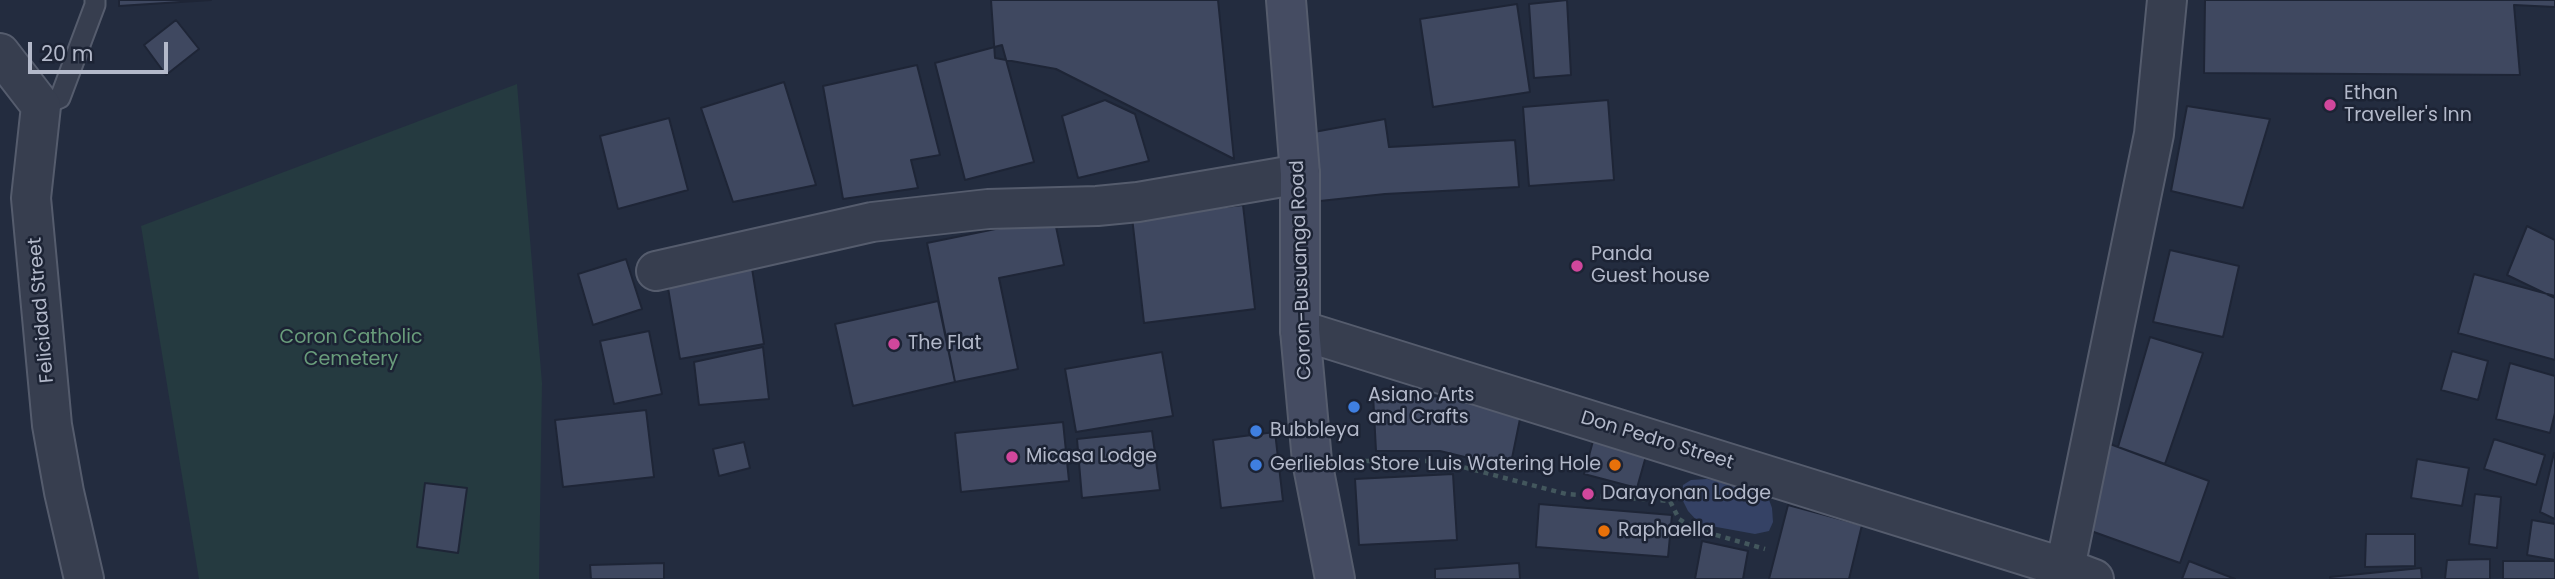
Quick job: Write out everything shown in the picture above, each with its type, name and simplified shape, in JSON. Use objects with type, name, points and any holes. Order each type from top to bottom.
[{"type":"main road","name":"Coron-Busuanga Road","points":[[1286,0],[1300,174],[1300,330],[1312,461],[1335,579]]},
{"type":"street","points":[[2079,573],[2154,134],[2167,0]]},
{"type":"street","points":[[0,53],[41,106]]},
{"type":"street","name":"Felicidad Street","points":[[41,106],[31,198],[32,212],[52,425],[84,579]]},
{"type":"street","points":[[656,271],[872,222],[988,209],[1138,202],[1300,174]]},
{"type":"street","name":"Don Pedro Street","points":[[1300,330],[2079,573]]},
{"type":"lane","points":[[41,106],[60,98],[95,0]]},
{"type":"path","points":[[1312,461],[1440,461],[1566,494],[1670,501],[1679,519],[1695,529],[1765,549]]},
{"type":"green space","name":"Coron Catholic Cemetery","points":[[517,84],[542,383],[539,579],[199,579],[141,226]]},
{"type":"water","points":[[1707,479],[1755,487],[1767,494],[1773,522],[1769,531],[1755,534],[1700,524],[1688,511],[1682,499],[1683,485],[1691,480]]},
{"type":"building","points":[[119,0],[211,0],[119,6]]},
{"type":"building","points":[[991,0],[1218,0],[1234,159],[1056,69],[995,58]]},
{"type":"building","points":[[1567,0],[1571,75],[1534,78],[1529,4]]},
{"type":"building","points":[[2205,0],[2555,0],[2555,7],[2514,5],[2520,75],[2204,73]]},
{"type":"building","points":[[1517,4],[1530,92],[1433,107],[1420,19]]},
{"type":"building","points":[[176,20],[199,49],[166,75],[144,45]]},
{"type":"building","points":[[1002,45],[1034,162],[965,180],[935,63]]},
{"type":"building","points":[[917,65],[940,155],[911,160],[918,188],[843,199],[823,86]]},
{"type":"building","points":[[784,82],[816,185],[733,202],[701,108]]},
{"type":"building","points":[[1105,100],[1135,114],[1149,161],[1078,178],[1062,116]]},
{"type":"building","points":[[1608,100],[1614,180],[1529,186],[1523,107]]},
{"type":"building","points":[[2187,106],[2270,119],[2243,208],[2171,191]]},
{"type":"building","points":[[669,118],[688,190],[618,209],[600,136]]},
{"type":"building","points":[[1385,119],[1389,147],[1515,140],[1519,187],[1385,194],[1320,201],[1314,132]]},
{"type":"building","points":[[1243,205],[1255,309],[1144,323],[1132,217]]},
{"type":"building","points":[[1054,217],[1064,265],[999,278],[1018,369],[955,382],[927,243]]},
{"type":"building","points":[[2527,226],[2555,240],[2555,298],[2507,275]]},
{"type":"building","points":[[2170,250],[2239,266],[2223,337],[2153,322]]},
{"type":"building","points":[[626,259],[642,309],[593,325],[578,274]]},
{"type":"building","points":[[751,262],[764,344],[680,359],[666,276]]},
{"type":"building","points":[[2474,274],[2555,296],[2555,360],[2458,333]]},
{"type":"building","points":[[938,301],[955,382],[853,406],[835,324]]},
{"type":"building","points":[[649,331],[662,394],[614,404],[600,341]]},
{"type":"building","points":[[2150,337],[2203,353],[2165,464],[2118,447]]},
{"type":"building","points":[[763,347],[769,399],[699,405],[694,362]]},
{"type":"building","points":[[2452,351],[2488,361],[2478,400],[2441,390]]},
{"type":"building","points":[[1162,352],[1173,416],[1076,432],[1065,369]]},
{"type":"building","points":[[2510,363],[2555,376],[2555,413],[2550,433],[2496,419]]},
{"type":"building","points":[[1373,394],[1453,397],[1521,414],[1510,468],[1440,451],[1376,451]]},
{"type":"building","points":[[646,410],[654,477],[563,487],[555,420]]},
{"type":"building","name":"Micasa Lodge","points":[[1063,422],[1069,481],[961,492],[955,433]]},
{"type":"building","points":[[1152,431],[1160,490],[1082,498],[1077,439]]},
{"type":"building","points":[[1275,432],[1283,501],[1221,508],[1213,440]]},
{"type":"building","points":[[2494,439],[2545,455],[2536,485],[2484,469]]},
{"type":"building","name":"Luis Watering Hole","points":[[1593,441],[1646,456],[1637,488],[1584,474]]},
{"type":"building","points":[[744,442],[750,468],[719,476],[713,449]]},
{"type":"building","points":[[2110,444],[2209,481],[2180,563],[2080,527]]},
{"type":"building","points":[[2555,453],[2555,519],[2540,512]]},
{"type":"building","points":[[2417,459],[2469,468],[2462,506],[2411,498]]},
{"type":"building","points":[[1453,474],[1457,540],[1359,545],[1355,479]]},
{"type":"building","points":[[425,483],[467,488],[458,553],[417,547]]},
{"type":"building","points":[[2475,494],[2501,497],[2497,548],[2469,544]]},
{"type":"building","name":"Raphaella","points":[[1539,504],[1672,515],[1668,557],[1536,547]]},
{"type":"building","points":[[1788,505],[1862,525],[1849,579],[1769,579]]},
{"type":"building","points":[[2532,520],[2555,524],[2555,560],[2527,555]]},
{"type":"building","points":[[2366,534],[2415,534],[2415,566],[2365,567]]},
{"type":"building","points":[[1702,541],[1748,551],[1743,579],[1695,579]]},
{"type":"building","points":[[2490,559],[2490,579],[2445,579],[2447,560]]},
{"type":"building","points":[[2189,561],[2235,579],[2182,579]]},
{"type":"building","points":[[2503,561],[2555,561],[2555,579],[2503,579]]},
{"type":"building","points":[[664,563],[664,579],[591,579],[590,565]]},
{"type":"building","points":[[1519,563],[1520,579],[1435,579],[1435,569]]},
{"type":"building","points":[[2421,568],[2422,579],[2330,579],[2330,577]]},
{"type":"place","name":"Ethan Traveller's Inn","points":[[2330,105]]},
{"type":"place","name":"Panda Guest house","points":[[1577,266]]},
{"type":"place","name":"The Flat","points":[[894,344]]},
{"type":"place","name":"Asiano Arts and Crafts","points":[[1354,407]]},
{"type":"place","name":"Bubbleya","points":[[1256,431]]},
{"type":"place","name":"Micasa Lodge","points":[[1012,457]]},
{"type":"place","name":"Gerlieblas Store","points":[[1256,465]]},
{"type":"place","name":"Luis Watering Hole","points":[[1615,465]]},
{"type":"place","name":"Darayonan Lodge","points":[[1588,494]]},
{"type":"place","name":"Raphaella","points":[[1604,531]]}]
